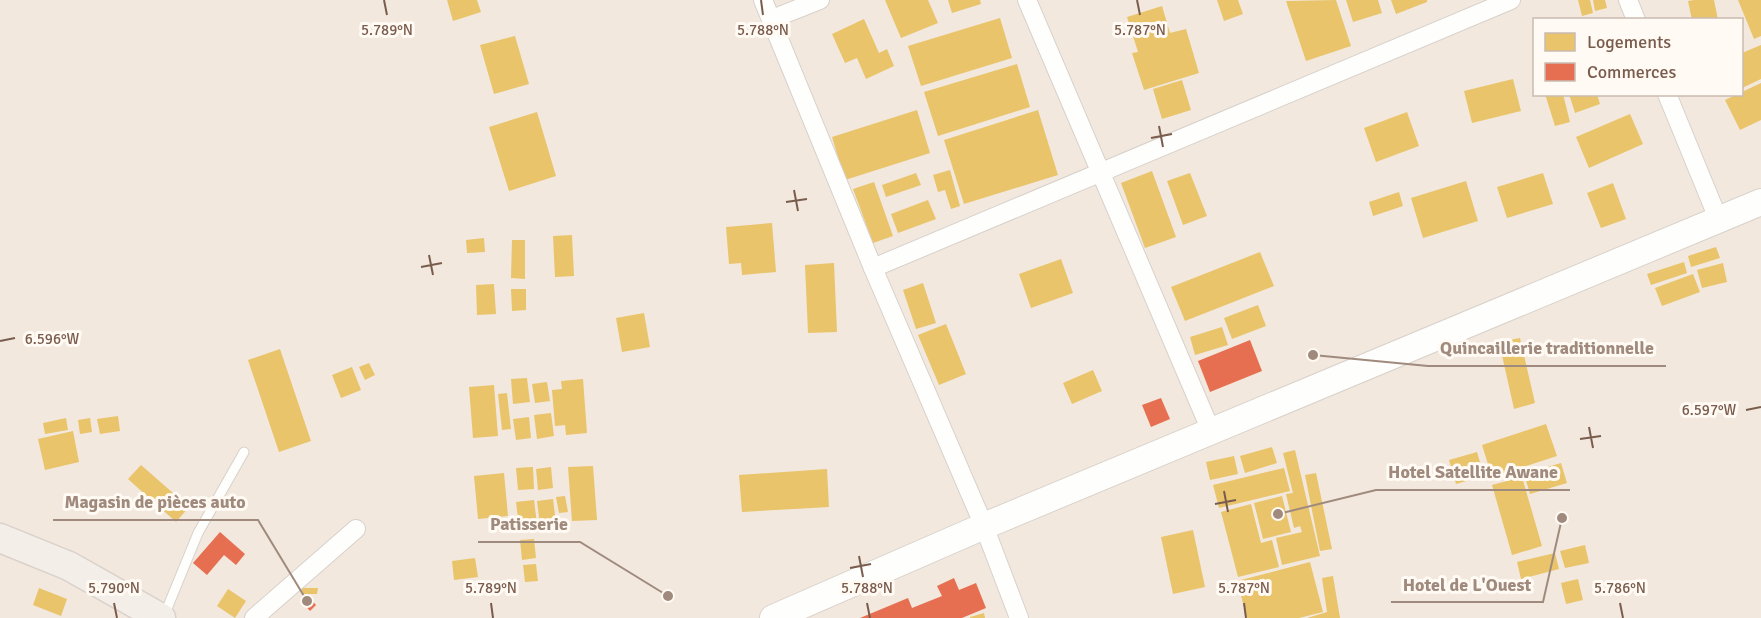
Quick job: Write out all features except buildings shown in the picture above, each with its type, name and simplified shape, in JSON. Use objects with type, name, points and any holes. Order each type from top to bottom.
[{"type":"main road","points":[[773,618],[984,526],[1761,202]]},
{"type":"main road","points":[[0,538],[69,566],[162,618]]},
{"type":"street","points":[[763,0],[873,268],[984,526],[1020,618]]},
{"type":"street","points":[[772,19],[820,0]]},
{"type":"street","points":[[1027,0],[1211,431]]},
{"type":"street","points":[[873,268],[1511,0]]},
{"type":"street","points":[[1628,0],[1635,18]]},
{"type":"street","points":[[1668,96],[1719,221]]},
{"type":"street","points":[[254,618],[357,529]]},
{"type":"lane","points":[[162,618],[198,533],[244,452]]},
{"type":"shaded area","points":[[0,0],[1761,0],[1761,618],[0,618]]},
{"type":"place","name":"Quincaillerie traditionnelle","points":[[1313,355]]},
{"type":"place","name":"Hotel Satellite Awane","points":[[1278,514]]},
{"type":"place","name":"Hotel de L'Ouest","points":[[1562,518]]},
{"type":"place","name":"Patisserie","points":[[668,596]]},
{"type":"place","name":"Magasin de pièces auto","points":[[307,601]]}]
